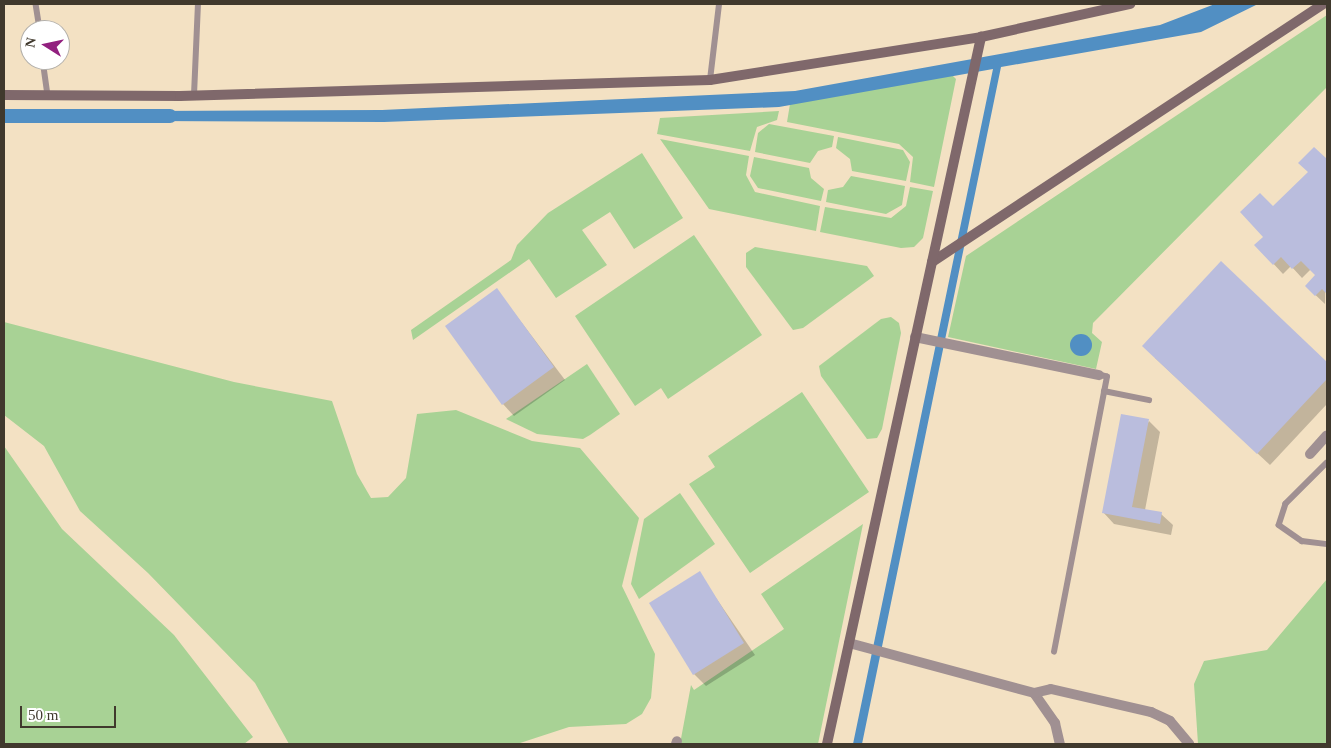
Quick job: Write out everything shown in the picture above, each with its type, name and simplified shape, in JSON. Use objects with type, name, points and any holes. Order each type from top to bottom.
[{"type":"street","points":[[4,96],[194,95],[710,80],[981,37],[1130,4]]},
{"type":"street","points":[[932,262],[1324,4]]},
{"type":"street","points":[[827,744],[981,37]]},
{"type":"street","points":[[915,337],[1099,375]]},
{"type":"street","points":[[1310,454],[1327,435]]},
{"type":"street","points":[[849,643],[882,650],[1034,693],[1051,689],[1151,712],[1170,721],[1189,744]]},
{"type":"street","points":[[1034,693],[1055,723],[1060,744]]},
{"type":"lane","points":[[36,4],[38,20]]},
{"type":"lane","points":[[194,95],[198,4]]},
{"type":"lane","points":[[710,80],[718,4]]},
{"type":"lane","points":[[44,70],[48,96]]},
{"type":"lane","points":[[1054,652],[1107,377],[1099,375]]},
{"type":"lane","points":[[1104,391],[1148,400]]},
{"type":"lane","points":[[1327,463],[1286,504],[1279,525],[1302,541],[1327,544]]},
{"type":"green space","points":[[1327,15],[1327,87],[1093,323],[1092,333],[1102,342],[1096,369],[948,337],[966,256]]},
{"type":"green space","points":[[952,75],[956,79],[934,187],[910,182],[913,157],[899,144],[787,122],[790,104]]},
{"type":"green space","points":[[779,111],[777,120],[757,127],[750,151],[657,134],[660,118]]},
{"type":"green space","points":[[769,124],[834,136],[832,147],[818,151],[810,163],[755,152],[758,133]]},
{"type":"green space","points":[[838,137],[903,150],[910,162],[906,181],[852,171],[850,159],[836,148]]},
{"type":"green space","points":[[660,139],[749,156],[746,175],[755,192],[820,206],[816,231],[709,209]]},
{"type":"green space","points":[[642,153],[683,218],[634,249],[610,212],[582,230],[607,265],[556,298],[529,259],[413,340],[411,330],[511,260],[517,245],[548,213]]},
{"type":"green space","points":[[754,157],[809,168],[811,178],[824,189],[821,201],[758,188],[750,176]]},
{"type":"green space","points":[[851,176],[905,186],[902,205],[886,214],[826,202],[828,190],[843,187]]},
{"type":"green space","points":[[910,187],[933,191],[923,238],[914,247],[901,248],[820,232],[825,207],[891,218],[906,206]]},
{"type":"green space","points":[[694,235],[762,335],[668,399],[661,388],[635,406],[575,316]]},
{"type":"green space","points":[[755,247],[867,266],[874,276],[803,328],[793,330],[746,267],[746,253]]},
{"type":"green space","points":[[891,317],[899,323],[901,333],[882,429],[877,438],[867,439],[821,376],[819,366],[881,319]]},
{"type":"green space","points":[[4,322],[234,382],[332,401],[357,474],[371,498],[388,497],[406,478],[417,414],[456,410],[532,441],[580,448],[639,518],[622,586],[655,654],[651,698],[642,714],[626,724],[569,727],[517,744],[289,744],[255,683],[148,573],[80,511],[44,446],[4,415]]},
{"type":"green space","points":[[587,364],[620,414],[590,435],[583,439],[537,434],[506,419]]},
{"type":"green space","points":[[802,392],[869,492],[750,573],[689,484],[715,467],[708,456]]},
{"type":"green space","points":[[4,446],[62,529],[174,635],[253,737],[244,744],[4,744]]},
{"type":"green space","points":[[680,493],[715,544],[639,599],[631,584],[644,519]]},
{"type":"green space","points":[[863,524],[818,744],[680,744],[691,685],[694,690],[784,629],[761,594]]},
{"type":"green space","points":[[1327,579],[1327,744],[1198,744],[1194,684],[1204,661],[1267,650]]},
{"type":"water","points":[[1215,4],[1258,4],[1201,32],[1001,67],[862,744],[853,744],[993,69],[779,107],[384,122],[151,121],[152,111],[382,110],[795,91],[1160,25]]},
{"type":"water","points":[[1077,334],[1085,334],[1092,341],[1092,349],[1085,356],[1077,356],[1070,349],[1070,341]]},
{"type":"building","points":[[1314,147],[1327,159],[1327,294],[1322,289],[1315,296],[1305,286],[1315,275],[1301,261],[1292,269],[1281,257],[1273,265],[1254,245],[1263,237],[1240,212],[1260,193],[1273,206],[1308,172],[1298,163]]},
{"type":"building","points":[[1221,261],[1327,362],[1327,379],[1257,454],[1142,346]]},
{"type":"building","points":[[497,288],[554,367],[502,405],[445,326]]},
{"type":"building","points":[[1121,414],[1149,419],[1132,507],[1162,512],[1160,524],[1102,513]]},
{"type":"building","points":[[700,571],[744,643],[693,675],[649,603]]},
{"type":"waterway","points":[[4,116],[170,116]]}]
